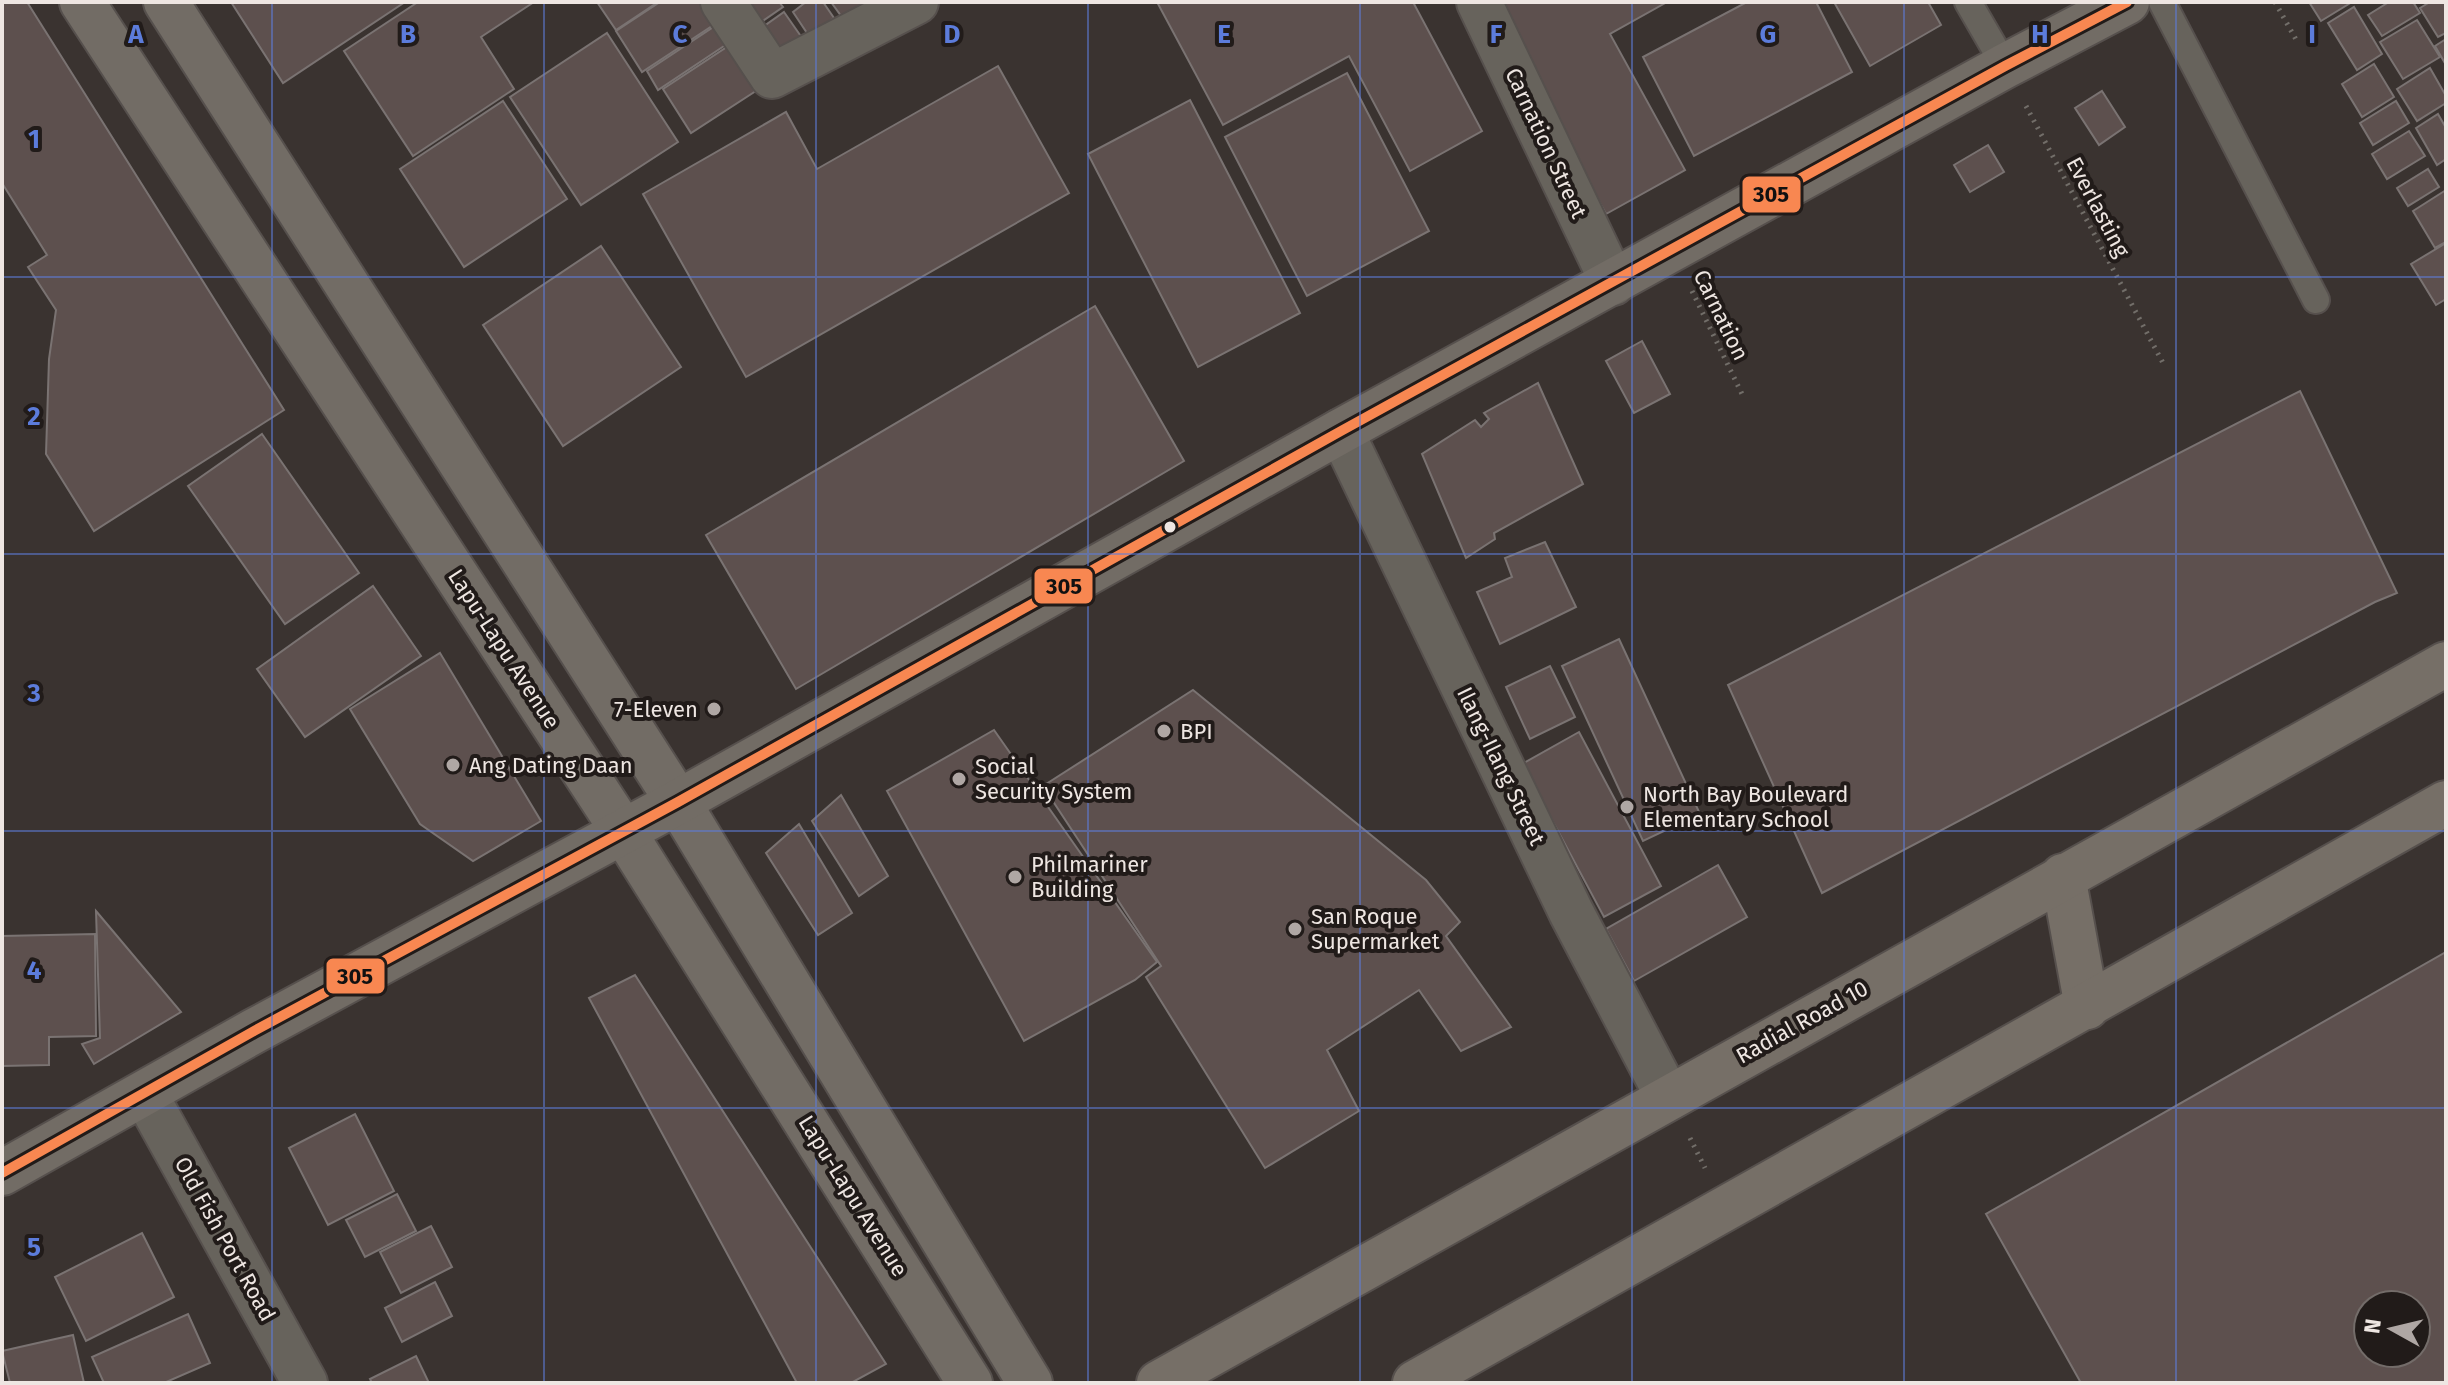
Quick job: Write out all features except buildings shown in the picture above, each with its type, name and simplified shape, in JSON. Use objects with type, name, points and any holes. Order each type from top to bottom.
[{"type":"highway","name":"Radial Road 10","points":[[1159,1383],[2446,664]]},
{"type":"highway","points":[[1415,1383],[2446,803]]},
{"type":"highway","points":[[2063,876],[2087,1007]]},
{"type":"main road","name":"Lapu-Lapu Avenue","points":[[82,2],[623,831],[970,1383]]},
{"type":"main road","points":[[166,2],[678,802],[1030,1383]]},
{"type":"main road","points":[[2,1173],[254,1031],[678,802],[1341,431],[2127,2]]},
{"type":"street","points":[[723,2],[772,76],[916,2]]},
{"type":"street","name":"Carnation Street","points":[[1479,2],[1613,283]]},
{"type":"street","name":"Ilang-Ilang Street","points":[[1341,431],[1571,912],[1668,1097]]},
{"type":"street","name":"Old Fish Port Road","points":[[145,1094],[305,1383]]},
{"type":"lane","points":[[1968,2],[2005,66]]},
{"type":"lane","points":[[2162,2],[2316,300]]},
{"type":"path","points":[[2275,2],[2298,43]]},
{"type":"path","name":"Everlasting","points":[[2005,66],[2163,363]]},
{"type":"path","name":"Carnation","points":[[1672,251],[1742,394]]},
{"type":"path","points":[[1668,1097],[1726,1208]]},
{"type":"transit line","name":"305","points":[[2,1173],[254,1031],[678,802],[1341,431],[2127,2]]},
{"type":"place","name":"7-Eleven","points":[[714,709]]},
{"type":"place","name":"BPI","points":[[1164,731]]},
{"type":"place","name":"Ang Dating Daan","points":[[453,765]]},
{"type":"place","name":"Social Security System","points":[[959,779]]},
{"type":"place","name":"North Bay Boulevard Elementary School","points":[[1627,807]]},
{"type":"place","name":"Philmariner Building","points":[[1015,877]]},
{"type":"place","name":"San Roque Supermarket","points":[[1295,929]]}]
